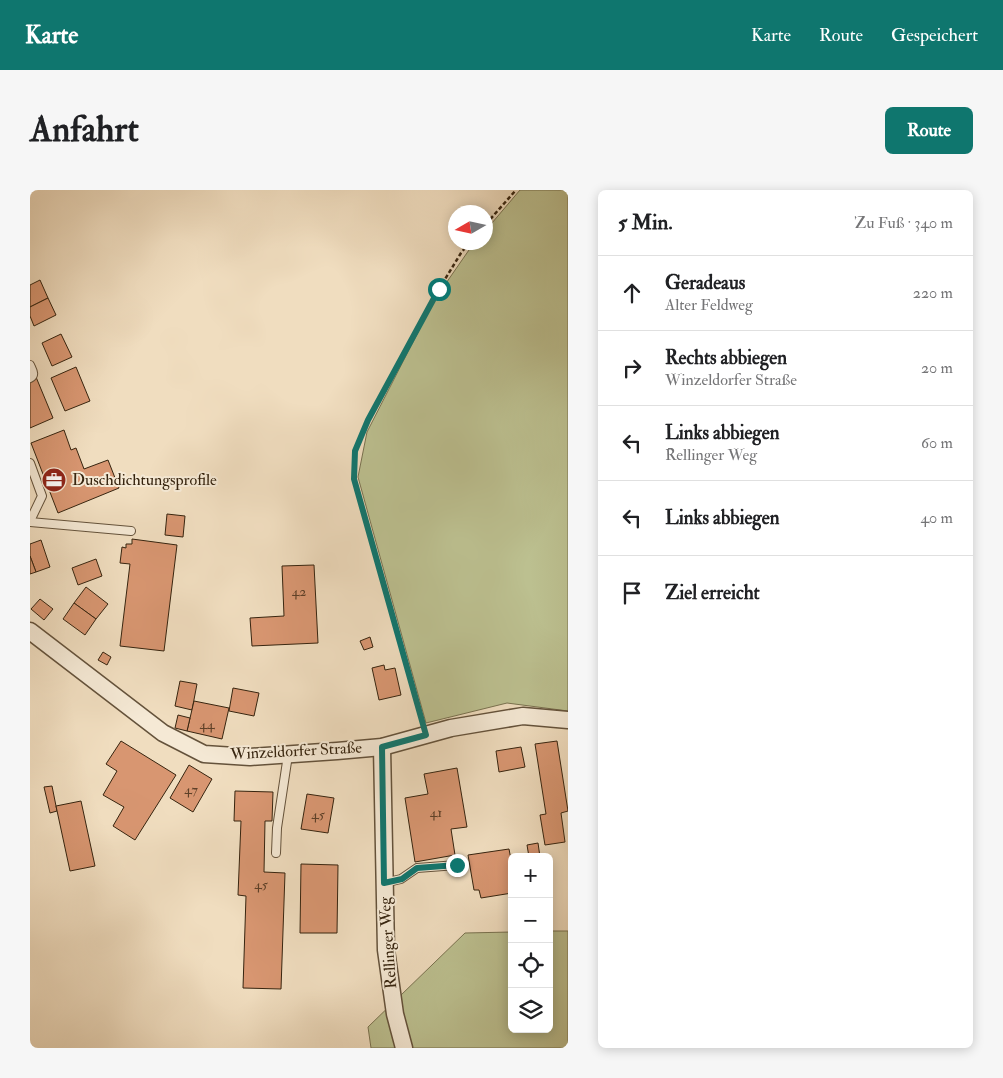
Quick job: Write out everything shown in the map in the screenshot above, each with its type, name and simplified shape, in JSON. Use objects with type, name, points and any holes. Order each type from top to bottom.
[{"type":"street","name":"Winzeldorfer Straße","points":[[30,631],[163,733],[204,754],[250,757],[382,747],[450,728],[523,716],[568,720]]},
{"type":"street","name":"Rellinger Weg","points":[[382,747],[386,950],[395,1014],[404,1048]]},
{"type":"lane","points":[[30,365],[34,373],[30,378]]},
{"type":"lane","points":[[30,463],[42,496],[30,522],[131,531]]},
{"type":"lane","points":[[276,853],[277,828],[288,755]]},
{"type":"lane","points":[[384,883],[402,879],[417,868],[457,865]]},
{"type":"path","points":[[493,216],[516,190]]},
{"type":"path","points":[[426,735],[354,479],[355,451],[368,420],[439,289],[463,250]]},
{"type":"green space","points":[[520,190],[568,190],[568,711],[507,703],[426,723],[358,477],[367,432],[435,299],[469,250],[493,250],[493,222]]},
{"type":"green space","points":[[553,931],[568,931],[568,1048],[371,1048],[368,1027],[465,933],[508,932],[508,1033],[553,1033]]},
{"type":"building","points":[[40,280],[48,298],[30,307],[30,285]]},
{"type":"building","points":[[48,298],[56,315],[34,326],[30,316],[30,307]]},
{"type":"building","points":[[61,334],[72,357],[52,366],[42,343]]},
{"type":"building","points":[[76,367],[90,401],[65,411],[51,378]]},
{"type":"building","points":[[36,377],[53,418],[30,428],[30,380]]},
{"type":"building","points":[[64,430],[71,450],[76,448],[84,469],[108,460],[119,488],[58,513],[31,443]]},
{"type":"building","points":[[167,514],[185,516],[183,537],[165,535]]},
{"type":"building","points":[[132,539],[177,545],[164,651],[120,646],[130,564],[120,563],[122,547],[126,548],[126,544],[132,544]]},
{"type":"building","points":[[41,540],[50,567],[36,572],[30,556],[30,544]]},
{"type":"building","points":[[30,556],[36,572],[30,574]]},
{"type":"building","points":[[96,559],[102,576],[78,585],[72,568]]},
{"type":"building","points":[[314,565],[318,643],[252,646],[250,618],[284,616],[282,566]]},
{"type":"building","points":[[86,587],[108,604],[96,619],[74,603]]},
{"type":"building","points":[[40,599],[53,609],[44,620],[31,609]]},
{"type":"building","points":[[74,603],[96,619],[85,635],[63,619]]},
{"type":"building","points":[[370,637],[373,647],[364,650],[360,641]]},
{"type":"building","points":[[103,652],[111,657],[107,665],[98,660]]},
{"type":"building","points":[[384,665],[385,670],[395,668],[401,695],[379,700],[372,668]]},
{"type":"building","points":[[180,681],[197,684],[192,710],[175,706]]},
{"type":"building","points":[[233,688],[259,693],[254,716],[229,711]]},
{"type":"building","points":[[194,701],[229,708],[222,739],[187,731]]},
{"type":"building","points":[[178,715],[190,718],[187,731],[175,728]]},
{"type":"building","points":[[121,741],[176,775],[135,840],[113,826],[124,807],[103,795],[117,771],[106,764]]},
{"type":"building","points":[[557,741],[568,811],[561,813],[565,842],[545,845],[540,815],[546,814],[535,744]]},
{"type":"building","points":[[521,747],[525,767],[499,772],[496,751]]},
{"type":"building","points":[[189,765],[212,779],[193,812],[170,798]]},
{"type":"building","points":[[457,768],[467,827],[451,829],[455,855],[415,862],[405,798],[428,794],[424,774]]},
{"type":"building","points":[[52,786],[57,811],[50,813],[44,787]]},
{"type":"building","points":[[235,791],[273,792],[272,821],[265,821],[264,872],[285,873],[281,989],[243,988],[246,896],[238,895],[241,821],[234,821]]},
{"type":"building","points":[[307,794],[334,798],[328,833],[301,829]]},
{"type":"building","points":[[81,801],[95,866],[70,871],[56,806]]},
{"type":"building","points":[[538,843],[539,853],[528,853],[527,845]]},
{"type":"building","points":[[509,849],[508,894],[481,898],[479,890],[474,890],[468,855]]},
{"type":"building","points":[[301,864],[338,865],[337,933],[300,933]]},
{"type":"place","name":"Duschdichtungsprofile","points":[[54,480]]},
{"type":"route","points":[[439,289],[368,420],[355,451],[354,479],[426,735],[382,747],[384,883],[402,879],[417,868],[457,865]]}]
